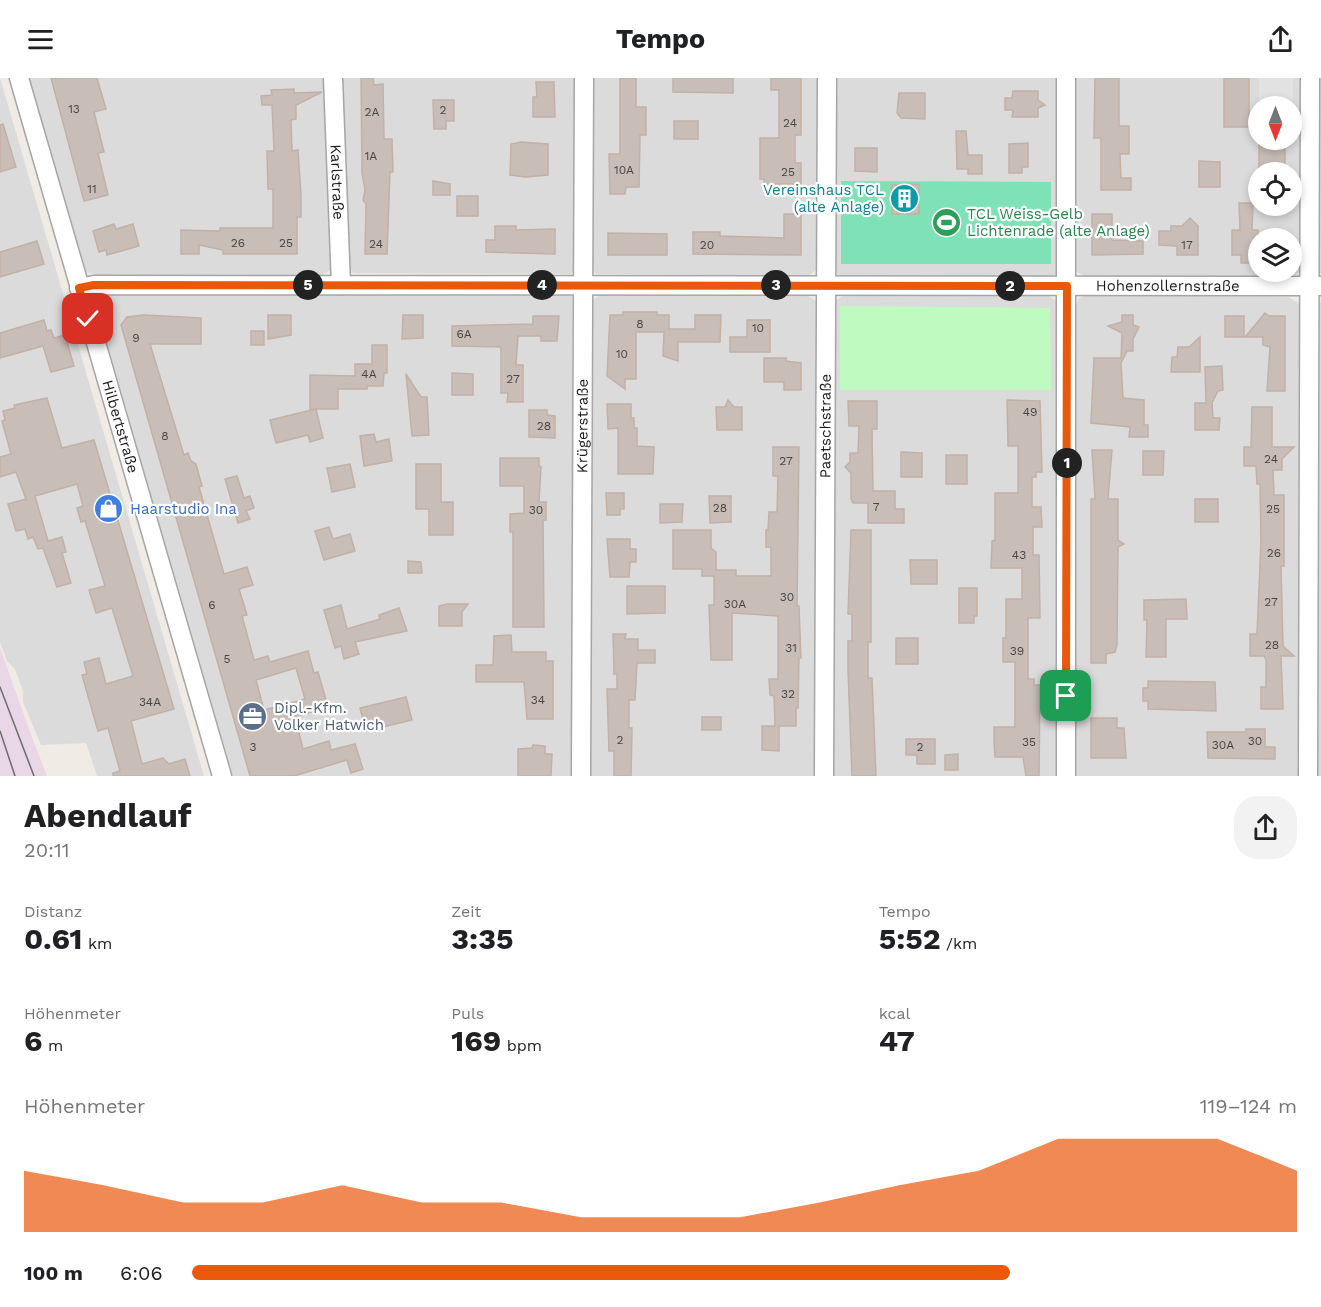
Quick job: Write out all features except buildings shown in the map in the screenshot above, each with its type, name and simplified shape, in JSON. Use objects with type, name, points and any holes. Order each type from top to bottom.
[{"type":"street","name":"Hilbertstraße","points":[[19,78],[222,776]]},
{"type":"street","name":"Karlstraße","points":[[333,78],[341,285]]},
{"type":"street","name":"Krügerstraße","points":[[581,776],[584,78]]},
{"type":"street","name":"Paetschstraße","points":[[824,776],[827,78]]},
{"type":"street","points":[[1066,78],[1066,776]]},
{"type":"street","points":[[1308,776],[1315,286],[1310,78]]},
{"type":"street","name":"Hohenzollernstraße","points":[[79,288],[94,285],[1315,286]]},
{"type":"shaded area","points":[[0,78],[204,776],[97,776],[86,743],[41,745],[23,702],[23,691],[15,669],[7,661],[0,642]]},
{"type":"shaded area","points":[[29,78],[325,78],[331,270],[322,275],[94,275],[86,272]]},
{"type":"shaded area","points":[[342,78],[577,78],[575,269],[571,274],[353,273],[348,265]]},
{"type":"shaded area","points":[[591,78],[819,78],[817,270],[807,276],[596,274],[590,266]]},
{"type":"shaded area","points":[[833,78],[1061,78],[1058,272],[1050,277],[843,277],[835,272]]},
{"type":"shaded area","points":[[1074,78],[1302,78],[1302,96],[1248,96],[1248,150],[1302,150],[1302,162],[1248,162],[1248,216],[1301,216],[1301,228],[1248,228],[1248,277],[1087,277],[1077,272],[1074,264]]},
{"type":"shaded area","points":[[1259,78],[1293,78],[1293,96],[1259,96]]},
{"type":"shaded area","points":[[1318,78],[1321,78],[1321,274],[1317,267]]},
{"type":"shaded area","points":[[96,294],[572,296],[574,776],[233,776],[94,299]]},
{"type":"shaded area","points":[[805,294],[816,301],[816,776],[590,776],[592,301],[600,295]]},
{"type":"shaded area","points":[[844,295],[1047,295],[1058,302],[1058,776],[833,776],[834,302]]},
{"type":"shaded area","points":[[1087,295],[1288,297],[1300,304],[1300,776],[1075,776],[1075,308],[1079,298]]},
{"type":"shaded area","points":[[1321,301],[1321,776],[1316,776],[1317,309]]},
{"type":"shaded area","points":[[0,648],[33,740],[47,776],[0,776]]},
{"type":"green space","name":"TCL Weiss-Gelb Lichtenrade (alte Anlage)","points":[[841,181],[1051,182],[1051,264],[841,264]]},
{"type":"green space","points":[[840,306],[1050,308],[1051,390],[840,390]]},
{"type":"tram line","points":[[0,687],[34,776]]},
{"type":"tram line","points":[[0,731],[15,776]]},
{"type":"place","name":"Vereinshaus TCL (alte Anlage)","points":[[905,199]]},
{"type":"place","name":"TCL Weiss-Gelb Lichtenrade (alte Anlage)","points":[[946,223]]},
{"type":"place","name":"Haarstudio Ina","points":[[109,509]]},
{"type":"place","name":"Dipl.-Kfm. Volker Hatwich","points":[[253,717]]},
{"type":"route","points":[[88,319],[79,288],[94,285],[1067,286],[1066,696]]}]
